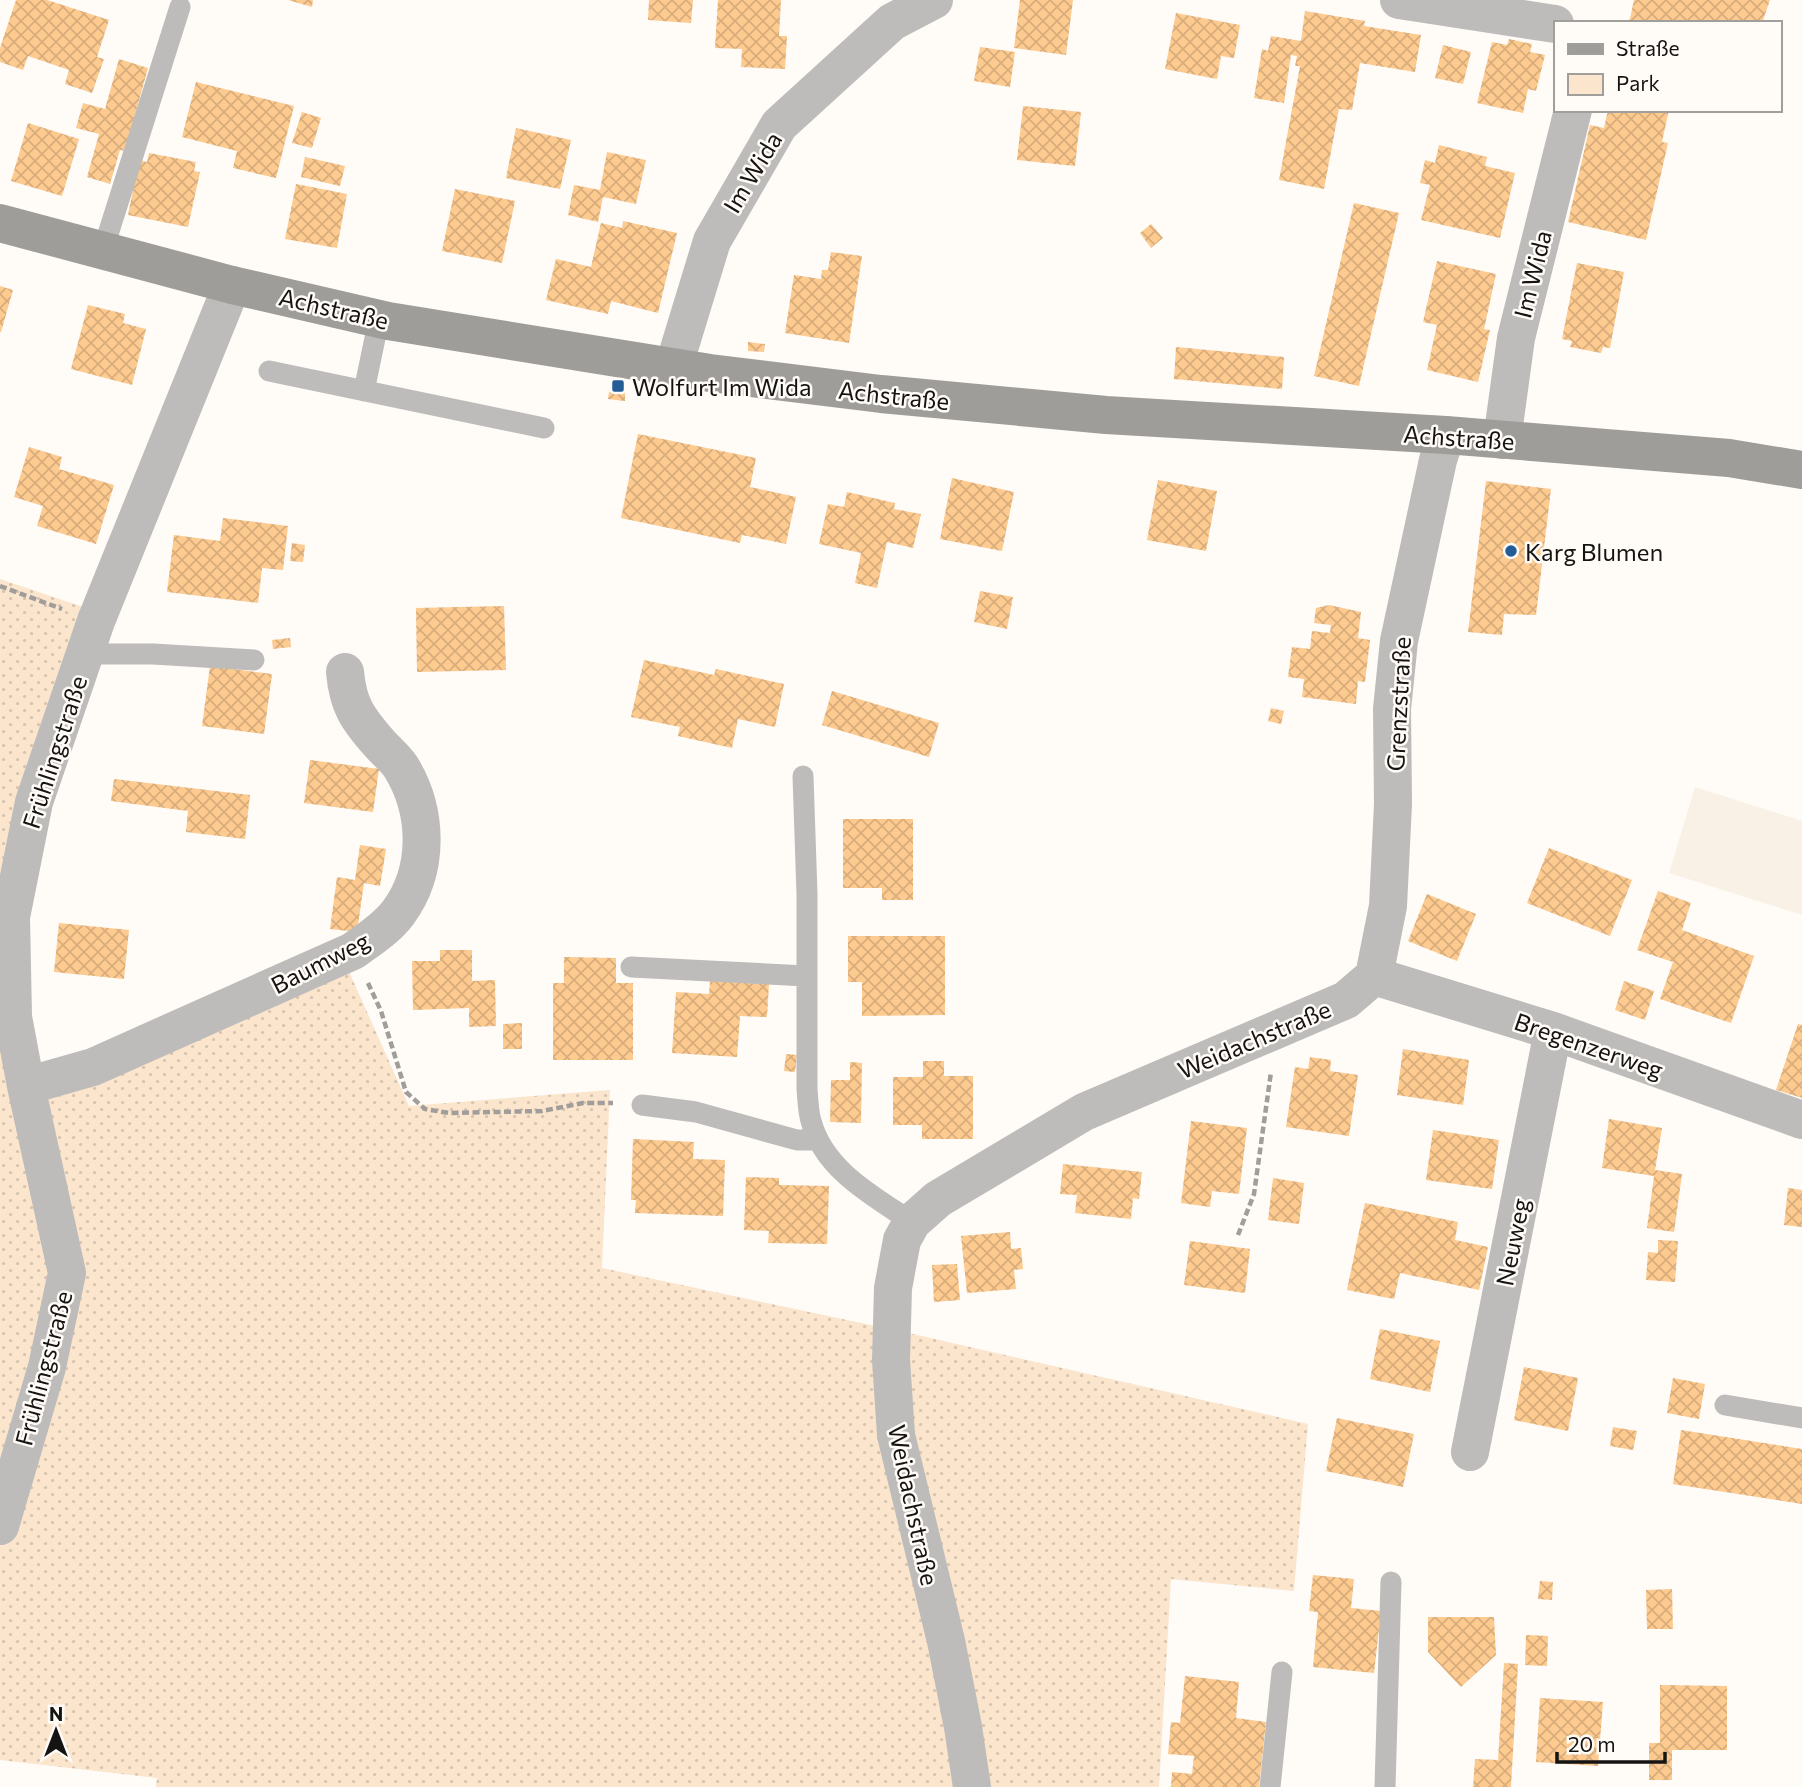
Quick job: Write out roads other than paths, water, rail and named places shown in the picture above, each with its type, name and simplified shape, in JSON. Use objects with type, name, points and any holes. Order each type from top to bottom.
[{"type":"main road","name":"Achstraße","points":[[0,223],[232,285],[379,318],[676,368],[881,394],[1106,415],[1446,435],[1729,458],[1802,470]]},
{"type":"street","name":"Im Wida","points":[[676,368],[678,349],[712,241],[779,125],[892,22],[934,0]]},
{"type":"street","points":[[1399,0],[1554,24]]},
{"type":"street","name":"Im Wida","points":[[1502,440],[1516,338],[1572,112]]},
{"type":"street","name":"Frühlingstraße","points":[[0,1526],[47,1367],[67,1273],[13,1017],[11,917],[34,802],[91,638],[232,285]]},
{"type":"street","name":"Grenzstraße","points":[[1374,976],[1388,906],[1393,814],[1392,709],[1399,641],[1438,460],[1446,435]]},
{"type":"street","name":"Baumweg","points":[[26,1086],[93,1067],[352,951],[377,934],[397,915],[416,877],[422,850],[421,819],[415,793],[399,764],[357,716],[347,694],[345,672]]},
{"type":"street","name":"Bregenzerweg","points":[[1374,976],[1553,1031],[1802,1120]]},
{"type":"street","name":"Weidachstraße","points":[[972,1787],[946,1641],[896,1435],[891,1360],[892,1288],[901,1240],[912,1222],[938,1199],[1084,1111],[1346,1000],[1374,976]]},
{"type":"street","name":"Neuweg","points":[[1470,1452],[1553,1031]]},
{"type":"lane","points":[[103,250],[180,6]]},
{"type":"lane","points":[[364,391],[379,318]]},
{"type":"lane","points":[[269,371],[544,428]]},
{"type":"lane","points":[[91,638],[153,654],[254,660]]},
{"type":"lane","points":[[803,776],[807,894],[807,1089],[810,1120],[818,1140],[836,1168],[912,1222]]},
{"type":"lane","points":[[631,967],[806,976]]},
{"type":"lane","points":[[642,1105],[696,1111],[797,1140],[818,1140]]},
{"type":"lane","points":[[1725,1405],[1802,1418]]},
{"type":"lane","points":[[1385,1787],[1391,1582]]},
{"type":"lane","points":[[1270,1787],[1282,1672]]},
{"type":"place","name":"Wolfurt Im Wida","points":[[618,386]]},
{"type":"place","name":"Karg Blumen","points":[[1511,551]]}]
